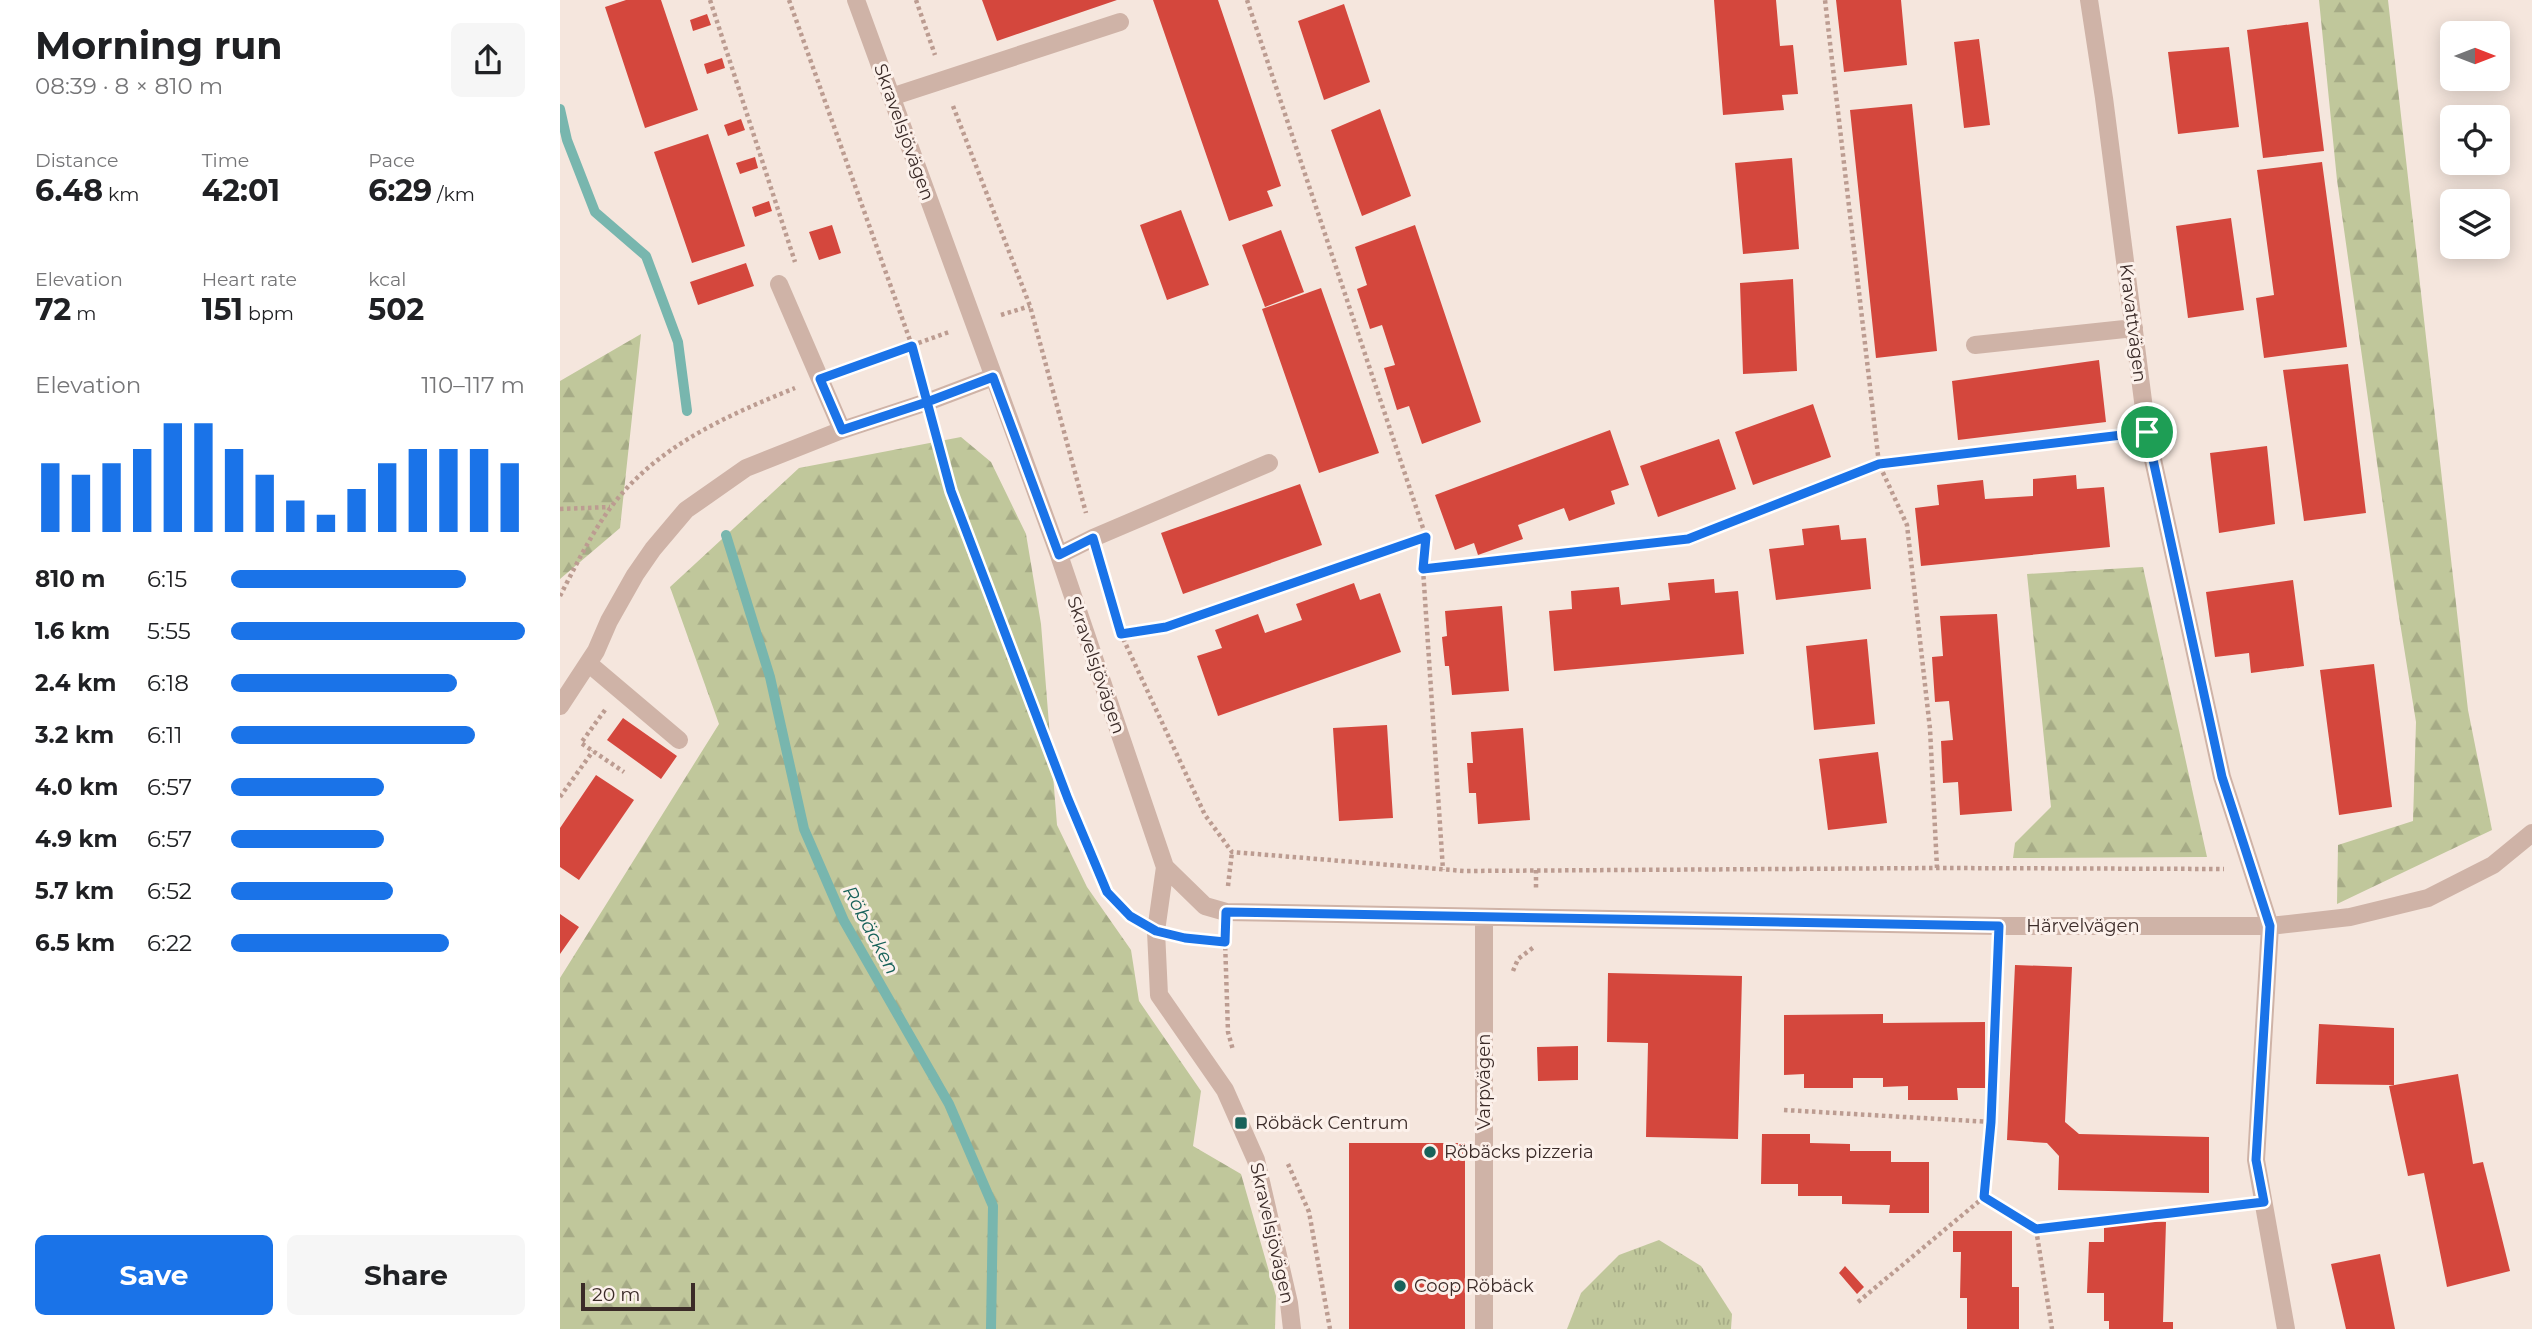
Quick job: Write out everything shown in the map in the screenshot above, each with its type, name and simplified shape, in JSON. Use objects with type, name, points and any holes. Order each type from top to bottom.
[{"type":"street","name":"Skravelsjövägen","points":[[856,0],[1059,555],[1165,867],[1156,931],[1159,995],[1225,1090],[1256,1160],[1289,1303],[1292,1329]]},
{"type":"street","name":"Kravattvägen","points":[[2089,0],[2105,98],[2147,432],[2222,777],[2270,926]]},
{"type":"street","points":[[891,97],[1119,22]]},
{"type":"street","points":[[779,284],[842,430]]},
{"type":"street","points":[[1975,345],[2134,328]]},
{"type":"street","points":[[560,706],[588,663],[635,575],[686,510],[746,468],[842,430],[993,377]]},
{"type":"street","points":[[1059,555],[1269,463]]},
{"type":"street","points":[[588,663],[679,740]]},
{"type":"street","name":"Härvelvägen","points":[[1165,867],[1205,906],[1226,912],[1484,919],[1999,926],[2270,926],[2350,917],[2428,898],[2493,865],[2532,833]]},
{"type":"street","name":"Varpvägen","points":[[1483,1329],[1484,919]]},
{"type":"street","points":[[2270,926],[2256,1160],[2286,1329]]},
{"type":"path","points":[[710,0],[798,272],[779,284]]},
{"type":"path","points":[[789,0],[912,346],[951,491],[1068,799],[1107,892],[1130,916],[1156,931],[1185,938],[1225,942]]},
{"type":"path","points":[[916,0],[943,80],[1030,306],[1121,634],[1205,816],[1232,852],[1225,942],[1228,1032],[1234,1056]]},
{"type":"path","points":[[1247,0],[1426,537],[1423,569],[1443,870]]},
{"type":"path","points":[[1825,0],[1879,464],[1907,525],[1930,729],[1937,868]]},
{"type":"path","points":[[560,596],[611,507],[644,472],[684,440],[727,416],[820,379],[1030,306]]},
{"type":"path","points":[[1423,569],[1688,539],[1879,464],[2147,432]]},
{"type":"path","points":[[560,509],[611,507]]},
{"type":"path","points":[[1121,634],[1166,627],[1426,537]]},
{"type":"path","points":[[619,690],[581,743],[624,772]]},
{"type":"path","points":[[560,797],[593,751]]},
{"type":"path","points":[[1232,852],[1443,870],[2253,869]]},
{"type":"path","points":[[1511,976],[1518,959],[1535,946],[1536,870]]},
{"type":"path","points":[[1858,1302],[1984,1197],[1991,1122],[1999,926]]},
{"type":"path","points":[[1784,1110],[1991,1122]]},
{"type":"path","points":[[1287,1161],[1309,1212],[1330,1329]]},
{"type":"path","points":[[1984,1197],[2036,1229],[2264,1202]]},
{"type":"path","points":[[2036,1229],[2052,1329]]},
{"type":"green space","points":[[2319,0],[2388,0],[2468,710],[2492,830],[2337,904],[2338,845],[2413,821],[2416,722],[2337,180]]},
{"type":"green space","points":[[641,334],[620,528],[560,579],[560,381]]},
{"type":"green space","points":[[961,437],[991,462],[1026,534],[1041,624],[1057,825],[1087,887],[1131,950],[1139,1001],[1201,1091],[1193,1146],[1241,1174],[1276,1296],[1275,1329],[560,1329],[560,978],[719,724],[670,587],[799,468]]},
{"type":"green space","points":[[2143,567],[2207,857],[2013,858],[2015,843],[2051,807],[2027,574]]},
{"type":"green space","points":[[1659,1240],[1701,1266],[1732,1314],[1731,1329],[1567,1329],[1581,1293],[1619,1255]]},
{"type":"building","points":[[626,0],[661,0],[698,110],[645,128],[605,7]]},
{"type":"building","points":[[982,0],[1117,0],[997,41]]},
{"type":"building","points":[[1153,0],[1218,0],[1281,186],[1267,191],[1273,206],[1229,221]]},
{"type":"building","points":[[1714,0],[1776,0],[1780,46],[1793,45],[1798,94],[1782,95],[1784,110],[1723,115]]},
{"type":"building","points":[[1836,0],[1901,0],[1907,65],[1844,72]]},
{"type":"building","points":[[1344,4],[1370,82],[1324,100],[1298,21]]},
{"type":"building","points":[[707,14],[711,25],[693,31],[690,20]]},
{"type":"building","points":[[2308,22],[2324,151],[2263,158],[2247,30]]},
{"type":"building","points":[[1979,39],[1990,125],[1964,128],[1954,42]]},
{"type":"building","points":[[2229,47],[2239,127],[2178,134],[2168,52]]},
{"type":"building","points":[[722,58],[725,68],[707,74],[704,64]]},
{"type":"building","points":[[1912,104],[1937,351],[1876,358],[1850,110]]},
{"type":"building","points":[[1380,109],[1411,196],[1362,216],[1331,130]]},
{"type":"building","points":[[741,119],[745,130],[728,136],[724,125]]},
{"type":"building","points":[[708,134],[745,246],[692,263],[654,152]]},
{"type":"building","points":[[755,157],[758,168],[740,174],[736,163]]},
{"type":"building","points":[[1792,158],[1799,249],[1743,254],[1735,163]]},
{"type":"building","points":[[2322,162],[2347,347],[2264,358],[2256,298],[2274,295],[2257,170]]},
{"type":"building","points":[[769,201],[772,211],[755,217],[752,207]]},
{"type":"building","points":[[1181,210],[1209,285],[1167,300],[1140,225]]},
{"type":"building","points":[[2231,218],[2244,310],[2188,318],[2176,226]]},
{"type":"building","points":[[832,225],[841,253],[819,260],[809,232]]},
{"type":"building","points":[[1415,225],[1481,422],[1422,444],[1409,406],[1397,410],[1384,368],[1395,365],[1382,325],[1370,329],[1357,289],[1367,285],[1355,247]]},
{"type":"building","points":[[1281,230],[1304,292],[1265,307],[1242,245]]},
{"type":"building","points":[[746,263],[754,286],[698,305],[690,282]]},
{"type":"building","points":[[1793,279],[1797,371],[1743,374],[1740,283]]},
{"type":"building","points":[[1321,288],[1379,453],[1319,473],[1262,309]]},
{"type":"building","points":[[2099,360],[2106,422],[1958,440],[1952,381]]},
{"type":"building","points":[[2348,364],[2366,513],[2304,521],[2283,370]]},
{"type":"building","points":[[1813,404],[1831,457],[1753,485],[1735,432]]},
{"type":"building","points":[[1610,430],[1629,485],[1611,491],[1615,504],[1569,521],[1564,508],[1518,525],[1523,539],[1478,555],[1474,543],[1455,550],[1435,495]]},
{"type":"building","points":[[1719,439],[1736,489],[1658,517],[1640,466]]},
{"type":"building","points":[[2267,446],[2275,524],[2219,533],[2210,453]]},
{"type":"building","points":[[2076,475],[2077,489],[2104,487],[2110,547],[1921,566],[1915,508],[1939,505],[1937,485],[1983,480],[1985,499],[2033,496],[2033,479]]},
{"type":"building","points":[[1300,484],[1322,545],[1183,594],[1161,533]]},
{"type":"building","points":[[1839,525],[1841,540],[1866,538],[1871,589],[1776,600],[1769,549],[1804,545],[1802,529]]},
{"type":"building","points":[[1714,579],[1715,593],[1738,591],[1744,654],[1554,671],[1549,611],[1572,609],[1571,591],[1619,587],[1621,605],[1670,600],[1668,583]]},
{"type":"building","points":[[2293,580],[2304,666],[2251,673],[2249,653],[2215,657],[2206,592]]},
{"type":"building","points":[[1354,583],[1360,600],[1380,593],[1401,652],[1218,716],[1197,656],[1222,648],[1215,630],[1258,614],[1265,633],[1302,620],[1296,604]]},
{"type":"building","points":[[1502,606],[1509,691],[1452,695],[1442,637],[1447,636],[1445,611]]},
{"type":"building","points":[[1997,614],[2012,811],[1960,815],[1958,782],[1943,783],[1941,741],[1953,740],[1949,701],[1935,702],[1932,657],[1943,656],[1940,616]]},
{"type":"building","points":[[1867,639],[1875,724],[1814,730],[1806,646]]},
{"type":"building","points":[[2374,664],[2392,807],[2339,815],[2320,670]]},
{"type":"building","points":[[623,718],[677,756],[661,779],[607,740]]},
{"type":"building","points":[[1387,725],[1393,818],[1339,821],[1333,728]]},
{"type":"building","points":[[1523,728],[1530,820],[1478,824],[1476,793],[1469,793],[1467,763],[1473,763],[1471,732]]},
{"type":"building","points":[[1878,752],[1887,823],[1828,830],[1819,759]]},
{"type":"building","points":[[596,775],[634,800],[579,880],[560,867],[560,828]]},
{"type":"building","points":[[560,914],[579,927],[560,954]]},
{"type":"building","points":[[2015,965],[2072,967],[2065,1122],[2079,1134],[2209,1137],[2209,1193],[2058,1190],[2059,1156],[2047,1143],[2007,1140]]},
{"type":"building","points":[[1608,973],[1742,976],[1738,1139],[1646,1137],[1648,1043],[1607,1042]]},
{"type":"building","points":[[1883,1014],[1883,1023],[1985,1022],[1985,1088],[1957,1088],[1958,1100],[1908,1100],[1908,1086],[1883,1087],[1883,1078],[1853,1078],[1853,1088],[1804,1088],[1804,1074],[1784,1075],[1784,1015]]},
{"type":"building","points":[[2319,1024],[2394,1028],[2394,1085],[2316,1084]]},
{"type":"building","points":[[1578,1046],[1578,1080],[1538,1081],[1537,1047]]},
{"type":"building","points":[[2458,1074],[2473,1164],[2483,1162],[2510,1271],[2447,1287],[2424,1173],[2408,1176],[2389,1086]]},
{"type":"building","points":[[1762,1134],[1810,1134],[1810,1143],[1850,1144],[1850,1151],[1891,1151],[1891,1162],[1929,1162],[1929,1213],[1889,1213],[1890,1205],[1842,1204],[1842,1196],[1798,1196],[1798,1184],[1761,1184]]},
{"type":"building","points":[[1349,1143],[1465,1143],[1465,1329],[1349,1329]]},
{"type":"building","points":[[2104,1220],[2166,1222],[2163,1322],[2173,1322],[2173,1329],[2109,1329],[2109,1321],[2104,1321],[2104,1293],[2087,1293],[2089,1242],[2104,1242]]},
{"type":"building","points":[[1953,1231],[2012,1231],[2012,1287],[2019,1287],[2019,1329],[1967,1329],[1967,1298],[1960,1298],[1961,1252],[1953,1252]]},
{"type":"building","points":[[2380,1254],[2395,1329],[2346,1329],[2331,1264]]},
{"type":"building","points":[[1845,1266],[1864,1287],[1857,1294],[1839,1273]]},
{"type":"waterway","name":"Röbäcken","points":[[560,109],[567,140],[595,212],[646,256],[678,342],[687,411]]},
{"type":"waterway","name":"Röbäcken","points":[[726,535],[770,677],[804,829],[844,921],[949,1104],[993,1206],[991,1329]]},
{"type":"place","name":"Röbäck Centrum","points":[[1241,1123]]},
{"type":"place","name":"Röbäcks pizzeria","points":[[1430,1152]]},
{"type":"place","name":"Coop Röbäck","points":[[1400,1286]]},
{"type":"route","points":[[2147,432],[1879,464],[1688,539],[1423,569],[1426,537],[1166,627],[1121,634],[1093,538],[1059,555],[993,377],[927,402],[842,430],[820,379],[912,346],[927,402],[951,491],[1068,799],[1107,892],[1130,916],[1156,931],[1185,938],[1225,942],[1226,912],[1484,919],[1999,926],[1991,1122],[1984,1197],[2036,1229],[2264,1202],[2256,1160],[2270,926],[2222,777],[2147,432]]}]
